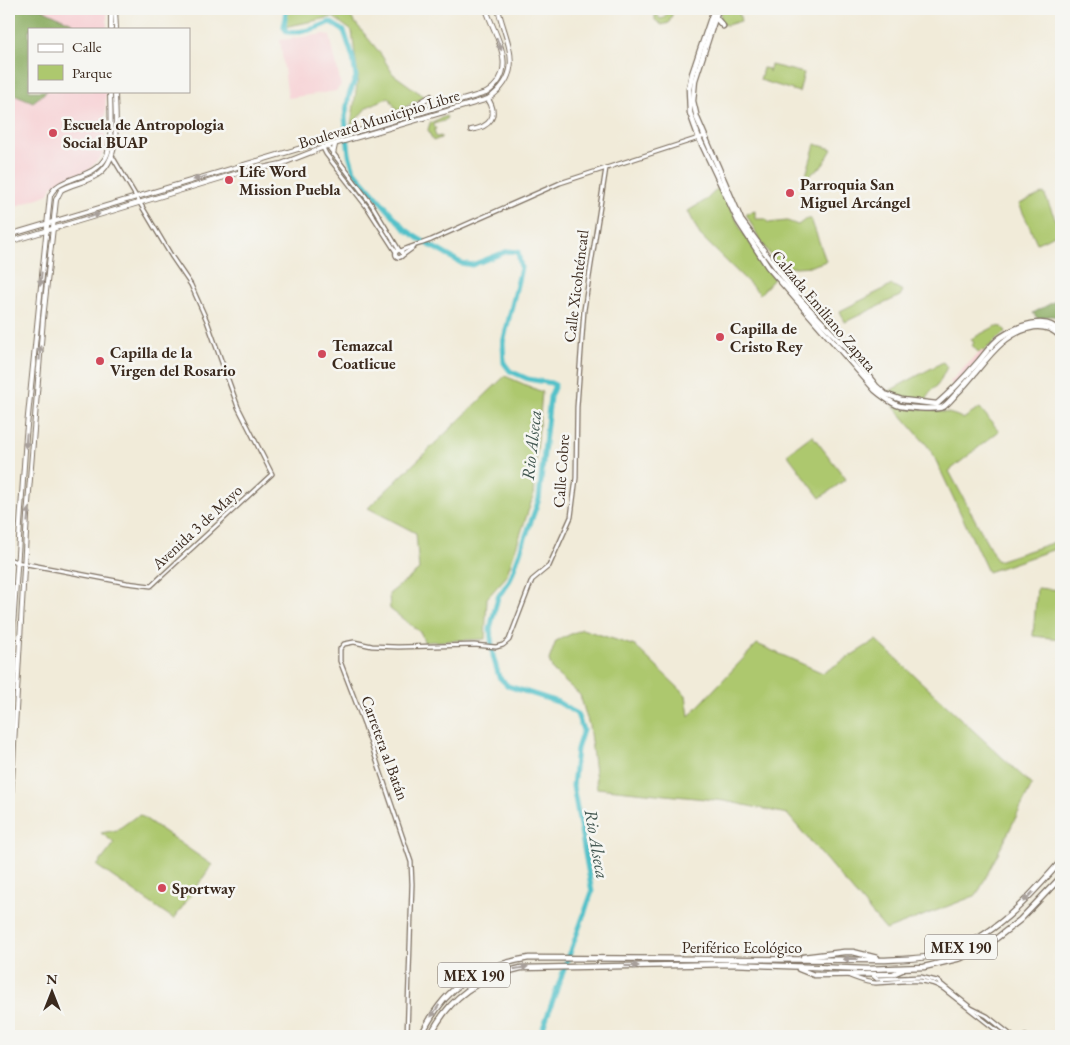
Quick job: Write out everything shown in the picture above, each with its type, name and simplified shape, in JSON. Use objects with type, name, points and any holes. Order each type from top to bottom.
[{"type":"main road","points":[[110,9],[111,28]]},
{"type":"main road","points":[[115,9],[116,28]]},
{"type":"main road","name":"Boulevard Municipio Libre","points":[[9,235],[54,220],[486,93],[496,85],[504,72],[504,60],[486,9]]},
{"type":"main road","name":"Boulevard Municipio Libre","points":[[9,242],[238,172],[281,164],[324,147],[488,99],[504,84],[510,74],[511,65],[510,48],[498,9]]},
{"type":"main road","name":"Calzada Emiliano Zapata","points":[[714,9],[692,74],[689,89],[690,113],[699,138],[738,221],[768,267],[875,390],[884,398],[899,406],[943,407],[1003,341],[1014,334],[1028,328],[1040,326],[1050,329],[1061,338]]},
{"type":"main road","name":"Calzada Emiliano Zapata","points":[[718,9],[697,72],[694,88],[694,110],[741,220],[798,297],[848,350],[876,386],[885,394],[902,400],[937,404],[1000,338],[1017,329],[1036,323],[1047,324],[1061,333]]},
{"type":"main road","points":[[716,18],[724,26]]},
{"type":"main road","points":[[9,686],[26,436],[50,196],[60,184],[92,173],[107,156],[110,142],[110,92]]},
{"type":"main road","points":[[9,833],[24,564],[43,319],[54,220],[58,194],[65,188],[96,175],[103,170],[112,156],[115,142],[115,92]]},
{"type":"main road","points":[[388,122],[430,96]]},
{"type":"main road","points":[[471,130],[484,126],[492,118],[493,109],[488,99]]},
{"type":"main road","points":[[333,154],[333,147],[336,144]]},
{"type":"main road","name":"Periférico Ecológico","points":[[421,1036],[430,1018],[456,986],[492,966],[508,961],[529,958],[886,960],[923,958],[949,952],[972,942],[993,929],[1011,914],[1061,861]]},
{"type":"main road","name":"Periférico Ecológico","points":[[430,1036],[454,1001],[476,985],[509,971],[530,967],[731,964],[796,968],[904,969],[935,965],[961,958],[1000,937],[1020,920],[1061,877]]},
{"type":"main road","points":[[796,968],[814,975],[844,974],[873,976],[893,974],[904,969]]},
{"type":"street","points":[[400,252],[410,246],[417,246],[560,183],[705,136]]},
{"type":"street","points":[[322,141],[324,147],[400,252]]},
{"type":"street","points":[[324,147],[333,154],[372,205],[400,252]]},
{"type":"street","points":[[112,156],[141,202]]},
{"type":"street","name":"Calle Xicohténcatl","points":[[577,406],[584,310],[606,168]]},
{"type":"street","name":"Avenida 3 de Mayo","points":[[9,559],[24,564],[151,586],[272,474],[238,407],[207,321],[194,292],[141,202]]},
{"type":"street","name":"Calle Cobre","points":[[509,640],[532,580],[549,566],[571,517],[576,478],[577,406]]},
{"type":"street","name":"Carretera al Batán","points":[[408,1036],[412,862],[365,726],[340,661],[340,649],[344,644],[354,642],[381,646],[496,646],[503,645],[509,640]]},
{"type":"street","points":[[844,974],[869,982],[924,981],[941,987],[1004,1036]]},
{"type":"street","points":[[869,982],[873,976],[921,977],[940,982],[964,1004],[987,1016],[1012,1036]]},
{"type":"shaded area","points":[[9,9],[107,9],[107,28],[28,28],[28,92],[106,92],[105,145],[102,155],[90,169],[52,186],[49,194],[9,209]]},
{"type":"shaded area","points":[[325,34],[330,36],[341,85],[336,91],[288,98],[280,40]]},
{"type":"shaded area","points":[[982,350],[985,353],[954,386],[950,382]]},
{"type":"green space","points":[[9,9],[42,9],[72,23],[76,28],[28,28],[28,92],[46,92],[33,102],[9,92]]},
{"type":"green space","points":[[287,9],[344,9],[380,53],[393,74],[425,97],[397,111],[389,97],[367,107],[351,126],[358,78],[352,31],[333,17],[284,27]]},
{"type":"green space","points":[[655,9],[659,9],[657,14],[660,19],[664,18],[668,12],[667,9],[674,9],[669,23],[662,25],[655,20]]},
{"type":"green space","points":[[721,9],[733,9],[734,12],[739,12],[741,21],[727,25],[722,24],[720,19]]},
{"type":"green space","points":[[771,65],[804,73],[799,92],[760,80],[763,68],[769,69],[769,72]]},
{"type":"green space","points":[[446,116],[447,118],[444,121],[433,124],[436,129],[434,130],[436,137],[441,136],[441,138],[433,141],[428,130],[430,123]]},
{"type":"green space","points":[[815,144],[832,149],[823,165],[805,179]]},
{"type":"green space","points":[[720,186],[742,231],[774,279],[760,294],[700,235],[688,211],[706,200]]},
{"type":"green space","points":[[1044,193],[1061,232],[1037,243],[1019,204]]},
{"type":"green space","points":[[755,211],[755,219],[766,219],[768,223],[787,221],[798,225],[806,219],[811,219],[826,261],[812,266],[779,268],[760,240],[746,214]]},
{"type":"green space","points":[[892,285],[903,291],[900,296],[845,322],[840,311]]},
{"type":"green space","points":[[1061,298],[1061,319],[1050,316],[1038,319],[1033,313]]},
{"type":"green space","points":[[996,326],[1002,327],[1006,331],[984,351],[982,350],[979,353],[972,345],[974,343],[971,339]]},
{"type":"green space","points":[[943,362],[947,367],[937,386],[929,393],[927,400],[900,397],[889,391]]},
{"type":"green space","points":[[505,376],[542,392],[533,497],[506,577],[487,598],[485,639],[424,642],[421,633],[390,609],[389,594],[419,570],[416,533],[368,508]]},
{"type":"green space","points":[[893,406],[940,411],[963,419],[980,408],[999,431],[949,471],[997,561],[1061,540],[1061,547],[988,572],[931,450]]},
{"type":"green space","points":[[812,435],[846,479],[820,498],[787,454]]},
{"type":"green space","points":[[1037,588],[1061,590],[1061,639],[1033,636]]},
{"type":"green space","points":[[582,629],[635,646],[686,695],[689,716],[757,644],[823,673],[876,640],[1032,785],[977,895],[886,930],[787,814],[725,801],[597,788],[589,725],[580,695],[553,671],[549,660],[556,641]]},
{"type":"green space","name":"Sportway","points":[[140,815],[212,865],[174,919],[97,866],[114,844],[101,833],[117,830]]},
{"type":"waterway","name":"Rio Alseca","points":[[286,9],[284,27],[287,32],[309,30],[330,22],[344,31],[353,58],[356,77],[349,95],[345,117],[349,154],[354,171],[405,229],[461,263],[472,265],[508,251],[518,252],[521,268],[503,343],[504,363],[510,371],[528,379],[555,385],[550,397],[539,499],[510,580],[498,597],[490,629],[493,656],[499,677],[508,686],[558,702],[577,714],[583,730],[577,749],[573,786],[592,892],[540,1036]]},
{"type":"place","name":"Escuela de Antropologia Social BUAP","points":[[53,133]]},
{"type":"place","name":"Life Word Mission Puebla","points":[[229,180]]},
{"type":"place","name":"Parroquia San Miguel Arcángel","points":[[790,193]]},
{"type":"place","name":"Capilla de Cristo Rey","points":[[720,337]]},
{"type":"place","name":"Temazcal Coatlicue","points":[[322,354]]},
{"type":"place","name":"Capilla de la Virgen del Rosario","points":[[100,361]]},
{"type":"place","name":"Sportway","points":[[162,888]]}]
